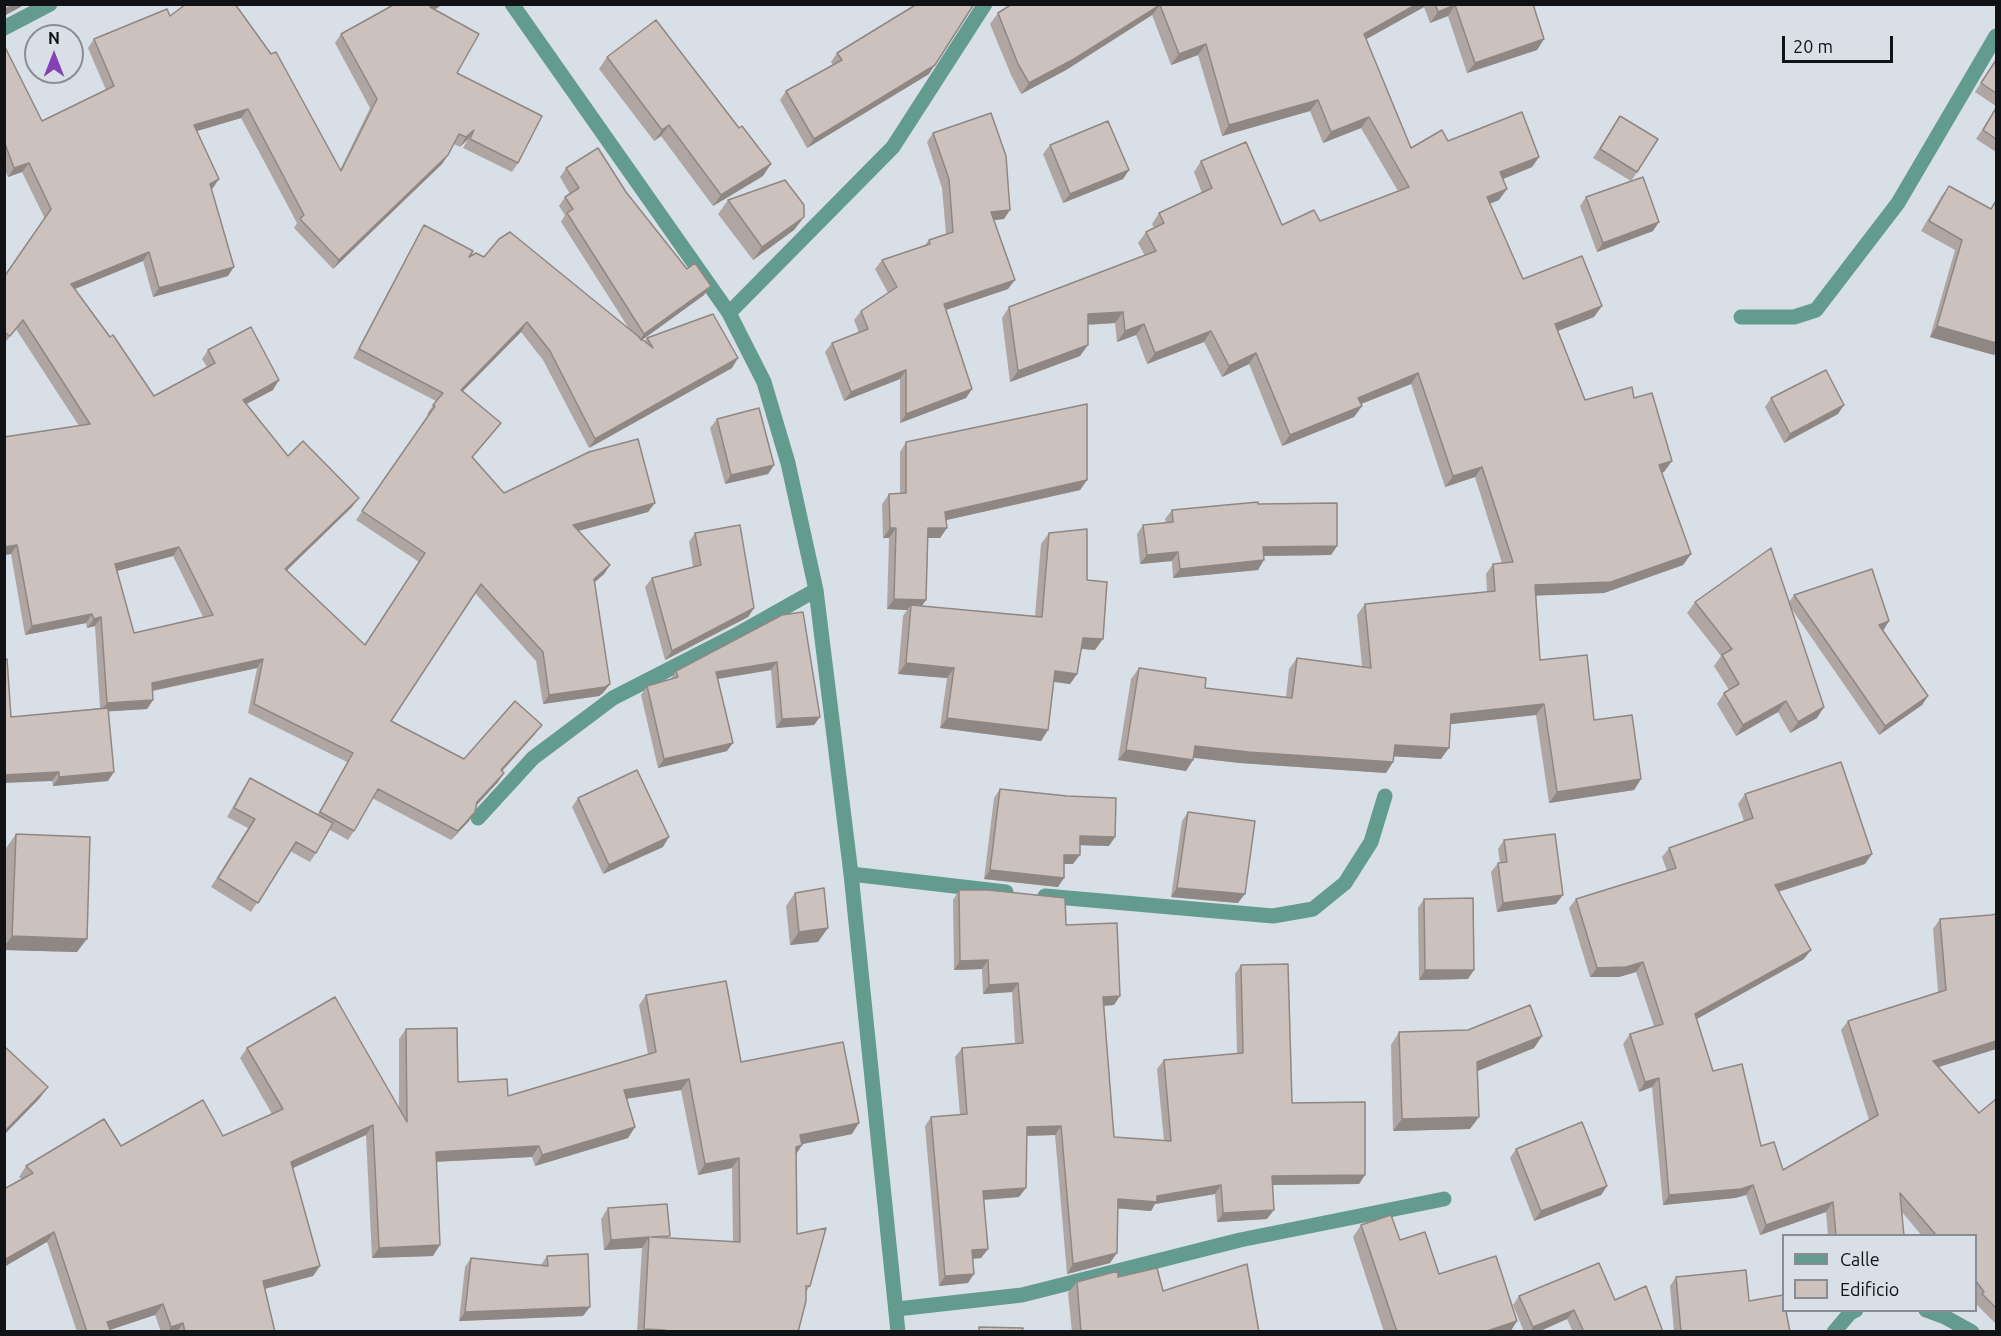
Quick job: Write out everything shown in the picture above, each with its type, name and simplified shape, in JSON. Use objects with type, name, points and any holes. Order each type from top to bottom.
[{"type":"street","points":[[4,28],[50,4]]},
{"type":"street","points":[[512,4],[729,313],[764,382],[788,463],[816,590],[851,874],[898,1332]]},
{"type":"street","points":[[729,313],[893,147],[985,4]]},
{"type":"street","points":[[1741,317],[1794,317],[1816,310],[1898,203],[1996,36]]},
{"type":"street","points":[[478,818],[533,758],[613,698],[736,635],[816,590]]},
{"type":"street","points":[[851,874],[1025,894],[1273,916],[1313,909],[1345,883],[1371,842],[1385,796]]},
{"type":"street","points":[[897,1309],[1022,1295],[1240,1240],[1444,1198]]},
{"type":"street","points":[[1834,1332],[1854,1312]]},
{"type":"street","points":[[1929,1312],[1945,1317],[1972,1332]]},
{"type":"building","points":[[4,4],[15,4],[4,10]]},
{"type":"building","points":[[186,4],[235,4],[271,54],[276,52],[341,171],[377,99],[341,34],[395,4],[435,4],[430,7],[479,34],[457,73],[542,116],[518,163],[470,139],[474,130],[466,137],[459,134],[448,155],[339,260],[300,219],[304,215],[248,109],[194,125],[219,179],[210,184],[234,267],[159,288],[149,252],[71,284],[110,337],[113,335],[154,396],[215,363],[208,350],[251,327],[279,380],[243,400],[288,456],[303,441],[359,498],[285,569],[365,645],[425,553],[362,511],[443,393],[359,349],[424,225],[473,251],[469,257],[476,253],[484,257],[499,239],[510,232],[653,348],[647,338],[713,314],[738,358],[595,439],[550,351],[527,322],[461,390],[501,423],[472,457],[504,493],[589,452],[638,439],[655,503],[573,525],[610,565],[594,579],[610,684],[605,687],[549,695],[543,652],[481,584],[391,721],[464,759],[515,701],[542,725],[501,770],[504,773],[477,802],[475,812],[458,831],[378,789],[354,831],[320,812],[353,753],[254,704],[263,659],[152,683],[153,700],[107,703],[101,617],[94,619],[92,614],[32,626],[17,545],[4,547],[4,437],[90,424],[23,320],[10,336],[4,332],[4,277],[51,209],[29,163],[14,168],[4,141],[4,45],[42,121],[114,86],[94,39],[167,9],[170,16]],"holes":[[[179,547],[213,615],[134,633],[115,564]]]},
{"type":"building","points":[[917,4],[974,4],[935,65],[814,139],[786,91],[842,60],[837,53]]},
{"type":"building","points":[[1012,4],[1417,4],[1364,34],[1411,148],[1442,130],[1448,141],[1522,112],[1539,157],[1500,172],[1507,189],[1487,197],[1523,279],[1582,256],[1602,306],[1555,324],[1585,400],[1632,387],[1634,398],[1652,393],[1672,461],[1659,465],[1691,554],[1611,582],[1535,585],[1540,660],[1587,655],[1594,720],[1632,715],[1641,779],[1557,792],[1544,704],[1451,714],[1449,748],[1395,745],[1393,762],[1195,746],[1193,760],[1126,750],[1139,668],[1206,678],[1205,688],[1292,698],[1297,658],[1371,668],[1365,604],[1495,591],[1493,564],[1513,562],[1482,467],[1453,476],[1418,373],[1358,398],[1362,406],[1290,435],[1256,353],[1229,366],[1211,331],[1155,353],[1144,324],[1125,331],[1123,312],[1088,314],[1088,345],[1018,371],[1009,307],[1156,251],[1146,232],[1164,223],[1159,213],[1212,188],[1201,161],[1246,142],[1282,225],[1314,210],[1320,221],[1409,187],[1369,117],[1331,132],[1318,100],[1229,125],[1206,44],[1179,54],[1160,5],[1074,59],[1029,83],[1018,64],[998,13]]},
{"type":"building","points":[[1435,4],[1533,4],[1544,39],[1475,63],[1455,5],[1438,12]]},
{"type":"building","points":[[656,20],[739,128],[742,126],[771,164],[721,195],[669,125],[662,130],[607,57]]},
{"type":"building","points":[[1996,60],[1996,93],[1981,83]]},
{"type":"building","points":[[1996,108],[1996,139],[1983,130]]},
{"type":"building","points":[[991,113],[1006,156],[1010,210],[991,212],[1015,280],[944,304],[972,389],[906,414],[906,370],[851,392],[832,343],[868,329],[861,311],[897,287],[882,260],[930,244],[929,240],[953,232],[949,179],[933,133]]},
{"type":"building","points":[[1620,116],[1658,139],[1637,172],[1600,149]]},
{"type":"building","points":[[1108,121],[1129,170],[1070,194],[1050,145]]},
{"type":"building","points":[[598,148],[626,192],[687,269],[695,263],[711,286],[644,334],[567,213],[573,209],[565,197],[579,188],[566,168]]},
{"type":"building","points":[[1643,177],[1659,222],[1603,243],[1586,197]]},
{"type":"building","points":[[785,180],[804,205],[804,217],[762,247],[728,200]]},
{"type":"building","points":[[1949,186],[1991,209],[1996,201],[1996,343],[1937,326],[1962,240],[1929,221]]},
{"type":"building","points":[[1826,370],[1844,405],[1790,434],[1771,398]]},
{"type":"building","points":[[1087,404],[1087,480],[945,512],[947,528],[928,528],[926,600],[894,599],[896,528],[890,528],[889,494],[906,493],[906,442]]},
{"type":"building","points":[[759,408],[774,465],[731,475],[717,419]]},
{"type":"building","points":[[1258,502],[1258,504],[1337,503],[1337,546],[1263,547],[1264,560],[1180,569],[1178,552],[1147,555],[1143,525],[1173,522],[1172,510]]},
{"type":"building","points":[[740,525],[754,608],[672,651],[652,578],[701,565],[695,533]]},
{"type":"building","points":[[1087,529],[1087,580],[1107,582],[1103,639],[1083,638],[1077,674],[1055,671],[1048,730],[947,718],[954,668],[906,663],[911,605],[1042,617],[1049,533]]},
{"type":"building","points":[[1771,548],[1824,707],[1798,722],[1786,701],[1743,725],[1724,693],[1739,684],[1722,655],[1732,649],[1695,602]]},
{"type":"building","points":[[1872,569],[1889,621],[1879,625],[1928,696],[1885,726],[1794,595]]},
{"type":"building","points":[[803,612],[820,717],[782,719],[777,662],[716,672],[733,743],[664,759],[647,686],[678,677],[676,671],[782,615]]},
{"type":"building","points":[[7,659],[11,717],[108,708],[114,772],[59,777],[59,772],[4,775],[4,660]]},
{"type":"building","points":[[1841,762],[1872,854],[1775,885],[1811,950],[1695,1014],[1713,1071],[1742,1064],[1761,1146],[1774,1142],[1783,1170],[1878,1115],[1848,1021],[1946,990],[1940,919],[1996,914],[1996,1041],[1933,1061],[1979,1113],[1996,1099],[1996,1308],[1982,1294],[1984,1292],[1977,1282],[1977,1234],[1935,1234],[1900,1193],[1904,1234],[1836,1234],[1833,1202],[1766,1225],[1753,1185],[1741,1189],[1669,1195],[1659,1078],[1645,1082],[1630,1034],[1663,1024],[1643,962],[1626,967],[1597,968],[1576,899],[1676,868],[1669,848],[1753,818],[1745,794]]},
{"type":"building","points":[[637,770],[669,837],[609,865],[578,798]]},
{"type":"building","points":[[250,778],[333,823],[316,853],[296,842],[258,903],[218,878],[255,819],[234,808]]},
{"type":"building","points":[[1000,789],[1116,798],[1115,837],[1080,836],[1080,855],[1064,855],[1064,878],[990,870]]},
{"type":"building","points":[[1188,812],[1255,821],[1245,894],[1177,888]]},
{"type":"building","points":[[16,834],[90,837],[87,939],[12,936]]},
{"type":"building","points":[[1555,834],[1563,895],[1503,903],[1498,863],[1507,862],[1504,840]]},
{"type":"building","points":[[824,888],[828,928],[799,932],[795,893]]},
{"type":"building","points":[[959,890],[988,890],[1065,898],[1066,925],[1117,923],[1120,996],[1103,997],[1114,1137],[1171,1141],[1164,1060],[1243,1053],[1241,965],[1288,964],[1292,1103],[1365,1102],[1365,1175],[1272,1176],[1274,1210],[1223,1213],[1221,1185],[1157,1196],[1157,1202],[1118,1199],[1117,1253],[1073,1264],[1061,1126],[1027,1127],[1026,1188],[983,1191],[988,1249],[972,1250],[974,1274],[945,1276],[931,1117],[967,1114],[962,1048],[1023,1043],[1018,983],[989,985],[988,960],[960,961]]},
{"type":"building","points":[[1473,898],[1474,970],[1425,970],[1424,899]]},
{"type":"building","points":[[726,981],[741,1062],[843,1042],[859,1123],[800,1135],[802,1145],[796,1147],[797,1234],[826,1228],[810,1286],[806,1286],[806,1301],[798,1332],[665,1332],[665,1330],[644,1329],[649,1237],[611,1240],[608,1208],[667,1204],[670,1236],[651,1237],[740,1242],[739,1158],[705,1164],[689,1079],[624,1090],[635,1127],[542,1155],[539,1146],[436,1152],[440,1245],[379,1248],[373,1125],[291,1162],[320,1266],[263,1281],[275,1332],[185,1332],[183,1323],[171,1327],[163,1304],[107,1322],[111,1332],[87,1332],[54,1232],[4,1260],[4,1189],[33,1173],[26,1166],[104,1119],[121,1146],[203,1100],[223,1136],[283,1109],[247,1048],[335,997],[407,1122],[406,1029],[457,1028],[458,1082],[507,1079],[508,1096],[656,1052],[646,995]]},
{"type":"building","points":[[1530,1005],[1542,1036],[1477,1062],[1479,1117],[1402,1119],[1399,1032],[1468,1030]]},
{"type":"building","points":[[4,1046],[48,1087],[4,1132]]},
{"type":"building","points":[[1582,1122],[1607,1186],[1541,1211],[1516,1149]]},
{"type":"building","points":[[1391,1215],[1400,1240],[1425,1232],[1439,1274],[1496,1256],[1517,1321],[1484,1332],[1397,1332],[1361,1225]]},
{"type":"building","points":[[588,1254],[590,1307],[465,1312],[471,1258],[548,1266],[547,1256]]},
{"type":"building","points":[[1599,1263],[1615,1300],[1646,1286],[1663,1332],[1584,1332],[1574,1310],[1533,1327],[1519,1296]]},
{"type":"building","points":[[1247,1264],[1259,1332],[1081,1332],[1077,1282],[1118,1271],[1118,1277],[1157,1268],[1163,1291]]},
{"type":"building","points":[[1746,1270],[1749,1301],[1782,1295],[1782,1312],[1786,1312],[1790,1332],[1681,1332],[1676,1277]]},
{"type":"building","points":[[979,1327],[1023,1328],[1022,1332],[979,1332]]}]
